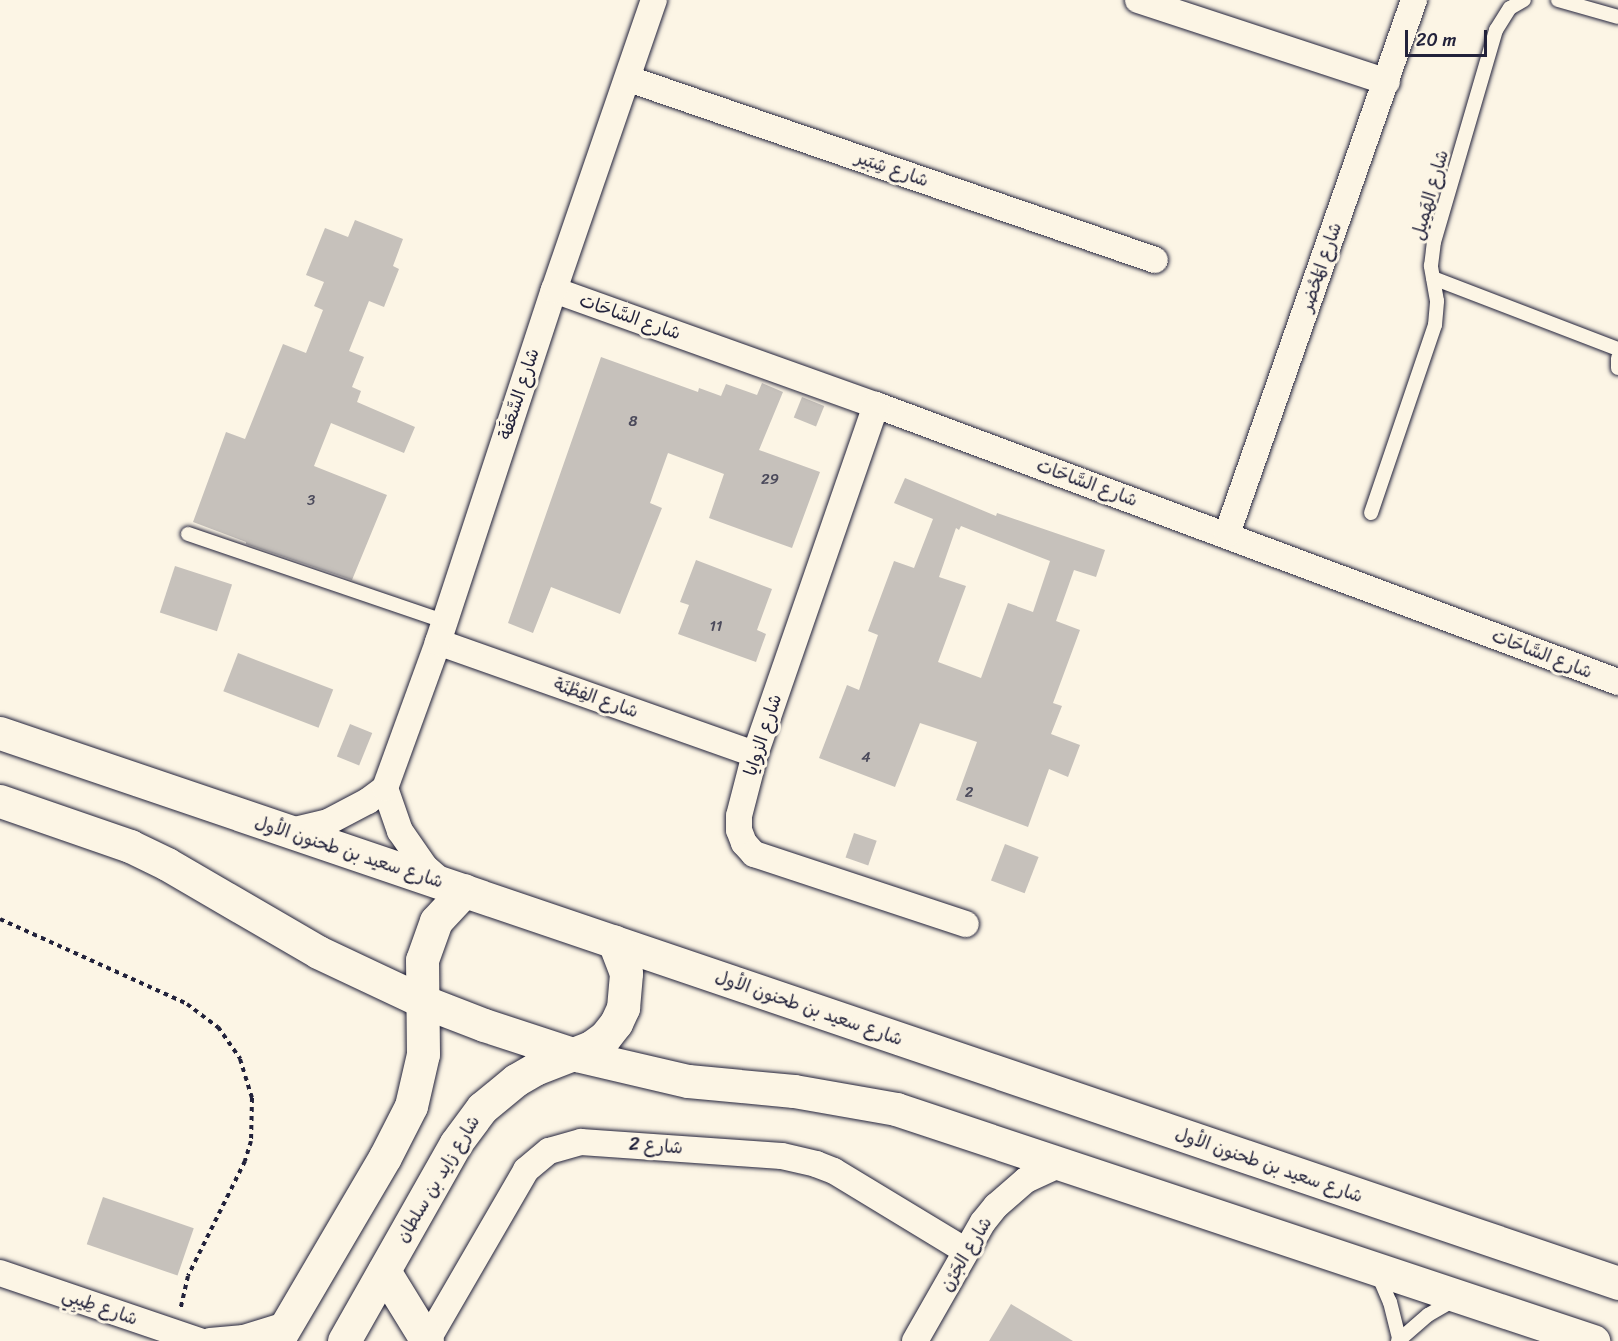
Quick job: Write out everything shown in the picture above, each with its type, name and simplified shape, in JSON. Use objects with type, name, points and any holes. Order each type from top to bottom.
[{"type":"main road","name":"شارع سعيد بن طحنون الأول","points":[[0,733],[1618,1283]]},
{"type":"main road","points":[[0,801],[130,846],[158,859],[318,952],[422,1001],[576,1054],[688,1081],[794,1091],[896,1108],[1593,1341]]},
{"type":"main road","points":[[281,1333],[400,1131],[411,1106],[423,1054],[422,960],[427,940],[453,886]]},
{"type":"main road","name":"شارع زايد بن سلطان","points":[[344,1341],[456,1143],[482,1108],[525,1074],[555,1060],[576,1054],[605,1037],[623,1008],[626,973],[614,941]]},
{"type":"main road","points":[[384,1271],[427,1341]]},
{"type":"street","name":"شارع السَّعَفَة","points":[[385,788],[441,632],[554,290],[654,0]]},
{"type":"street","points":[[1138,0],[1387,82]]},
{"type":"street","name":"شارع المَحْضر","points":[[1227,534],[1414,0]]},
{"type":"street","name":"شارع شِبَير","points":[[628,79],[1155,260]]},
{"type":"street","name":"شارع السَّاحَات","points":[[554,290],[1227,534],[1618,682]]},
{"type":"street","name":"شارع الزوايا","points":[[876,405],[755,754],[739,816],[739,830],[744,843],[754,854],[966,924]]},
{"type":"street","name":"شارع الفِطْنَة","points":[[441,632],[755,754]]},
{"type":"street","points":[[286,832],[328,822],[358,807],[385,788],[400,831],[425,867],[453,886]]},
{"type":"street","name":"شارع 2","points":[[427,1341],[526,1170],[549,1151],[581,1142],[782,1156],[816,1164],[834,1171],[966,1251]]},
{"type":"street","name":"شارع الجَرْن","points":[[915,1341],[983,1222],[1010,1192],[1026,1180],[1062,1163]]},
{"type":"street","name":"شارع طِيبِي","points":[[0,1273],[190,1338]]},
{"type":"street","points":[[210,1341],[281,1333]]},
{"type":"lane","name":"شارع الهَمِيل","points":[[1371,513],[1435,325],[1437,302],[1433,278],[1434,242],[1496,30],[1510,8],[1524,0]]},
{"type":"lane","points":[[1558,0],[1618,17]]},
{"type":"lane","points":[[1433,278],[1618,349]]},
{"type":"lane","points":[[1618,358],[1618,368]]},
{"type":"lane","points":[[188,534],[441,632]]},
{"type":"lane","points":[[1375,1268],[1390,1302],[1399,1340],[1428,1315],[1460,1296]]},
{"type":"path","points":[[0,919],[187,1004],[218,1027],[240,1059],[252,1098],[251,1141],[245,1161],[183,1290],[190,1338]]},
{"type":"building","points":[[355,220],[403,239],[393,266],[399,269],[384,307],[369,301],[349,351],[364,357],[352,387],[361,391],[357,402],[415,427],[404,453],[331,423],[314,466],[387,495],[352,580],[246,544],[246,542],[193,522],[226,432],[245,439],[283,344],[306,353],[323,310],[314,306],[324,282],[306,275],[325,228],[348,237]]},
{"type":"building","points":[[601,357],[698,392],[699,388],[721,396],[726,384],[757,395],[762,383],[783,392],[759,450],[820,472],[792,548],[709,518],[724,474],[668,453],[650,503],[662,508],[620,614],[551,587],[533,633],[508,623]]},
{"type":"building","points":[[802,397],[824,406],[816,426],[794,417]]},
{"type":"building","points":[[905,478],[996,516],[997,513],[1105,550],[1096,577],[1074,570],[1056,621],[1080,630],[1053,703],[1062,706],[1051,734],[1080,745],[1068,777],[1049,769],[1028,827],[956,800],[977,742],[920,723],[895,787],[819,758],[847,685],[859,690],[878,635],[868,631],[894,561],[914,568],[933,519],[894,503]],"holes":[[[961,526],[1050,561],[1033,612],[1008,603],[981,678],[938,662],[966,586],[939,577],[956,528],[959,530]]]},
{"type":"building","points":[[696,560],[772,589],[757,630],[766,634],[756,662],[678,634],[689,605],[680,602]]},
{"type":"building","points":[[175,566],[232,585],[217,631],[160,613]]},
{"type":"building","points":[[238,653],[333,690],[319,728],[223,691]]},
{"type":"building","points":[[350,724],[372,733],[359,765],[337,756]]},
{"type":"building","points":[[854,833],[877,841],[868,865],[846,858]]},
{"type":"building","points":[[1005,844],[1039,857],[1025,893],[991,880]]},
{"type":"building","points":[[103,1197],[194,1228],[177,1276],[87,1244]]},
{"type":"building","points":[[1011,1304],[1073,1341],[989,1341]]}]
